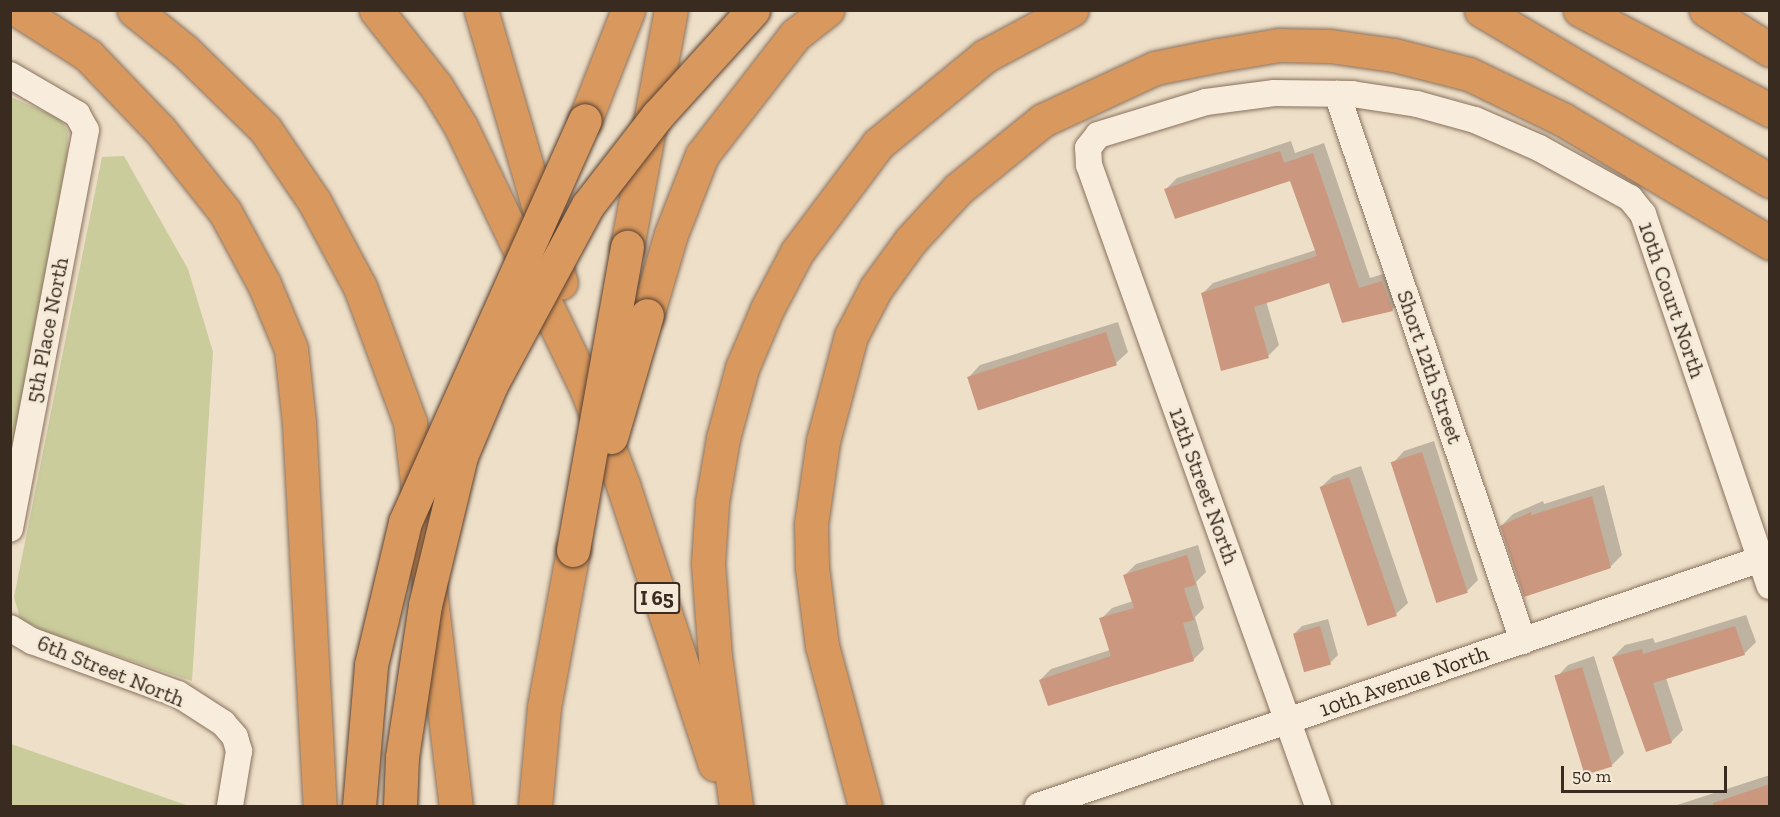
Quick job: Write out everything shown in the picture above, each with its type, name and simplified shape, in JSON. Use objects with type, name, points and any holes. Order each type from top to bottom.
[{"type":"highway","points":[[18,10],[88,55],[175,148],[225,212],[264,284],[291,349],[300,423],[320,807]]},
{"type":"highway","points":[[134,10],[184,50],[265,129],[314,201],[372,317],[410,422],[456,807]]},
{"type":"highway","points":[[376,10],[436,86],[461,127],[587,390]]},
{"type":"highway","name":"I 65","points":[[481,10],[550,237],[587,390],[623,485],[729,807]]},
{"type":"highway","points":[[359,807],[370,665],[405,522],[585,120],[628,10]]},
{"type":"highway","points":[[535,807],[544,707],[671,10]]},
{"type":"highway","points":[[400,807],[402,757],[425,605],[461,456],[490,385],[588,205],[657,116],[753,10]]},
{"type":"highway","points":[[573,550],[671,234],[702,155],[795,35],[827,10]]},
{"type":"highway","points":[[736,807],[715,657],[709,553],[723,438],[742,368],[767,309],[797,252],[878,144],[985,56],[1071,10]]},
{"type":"highway","points":[[1481,10],[1770,181]]},
{"type":"highway","points":[[1580,10],[1770,110]]},
{"type":"highway","points":[[1706,10],[1770,50]]},
{"type":"highway","points":[[865,807],[822,646],[811,524],[823,441],[851,336],[876,288],[911,240],[992,157],[1043,120],[1155,68],[1279,45],[1330,46],[1394,55],[1469,74],[1564,120],[1770,243]]},
{"type":"street","name":"5th Place North","points":[[10,75],[77,114],[86,130],[10,529]]},
{"type":"street","name":"10th Court North","points":[[1089,165],[1088,148],[1094,137],[1165,112],[1264,94],[1337,94],[1417,104],[1475,120],[1614,187],[1638,206],[1765,558],[1770,586]]},
{"type":"street","name":"Short 12th Street","points":[[1337,94],[1523,641]]},
{"type":"street","name":"12th Street North","points":[[1089,165],[1318,807]]},
{"type":"street","name":"10th Avenue North","points":[[1038,807],[1765,558]]},
{"type":"street","name":"6th Street North","points":[[12,629],[178,694],[223,723],[235,737],[239,751],[230,807]]},
{"type":"green space","points":[[11,97],[61,119],[68,132],[67,156],[11,460]]},
{"type":"green space","points":[[124,156],[188,269],[213,352],[192,681],[43,631],[20,618],[14,597],[102,157]]},
{"type":"green space","points":[[11,744],[189,806],[11,806]]},
{"type":"building","points":[[1280,151],[1284,163],[1313,153],[1359,288],[1382,281],[1393,311],[1342,323],[1329,283],[1254,307],[1269,358],[1221,371],[1201,293],[1317,256],[1290,181],[1175,219],[1164,189]]},
{"type":"building","points":[[1106,332],[1117,365],[978,410],[967,377]]},
{"type":"building","points":[[1422,452],[1468,593],[1436,603],[1391,462]]},
{"type":"building","points":[[1349,477],[1397,616],[1368,626],[1320,487]]},
{"type":"building","points":[[1592,496],[1611,568],[1524,597],[1500,526],[1531,512],[1532,515]]},
{"type":"building","points":[[1187,555],[1196,585],[1184,588],[1194,620],[1183,623],[1194,661],[1048,706],[1039,680],[1111,656],[1099,618],[1134,608],[1123,575]]},
{"type":"building","points":[[1320,626],[1331,664],[1304,672],[1293,634]]},
{"type":"building","points":[[1735,626],[1745,655],[1653,683],[1672,743],[1646,752],[1612,657],[1642,649],[1643,654]]},
{"type":"building","points":[[1582,667],[1612,766],[1585,775],[1554,675]]},
{"type":"building","points":[[1770,784],[1770,807],[1713,807],[1713,803]]}]
